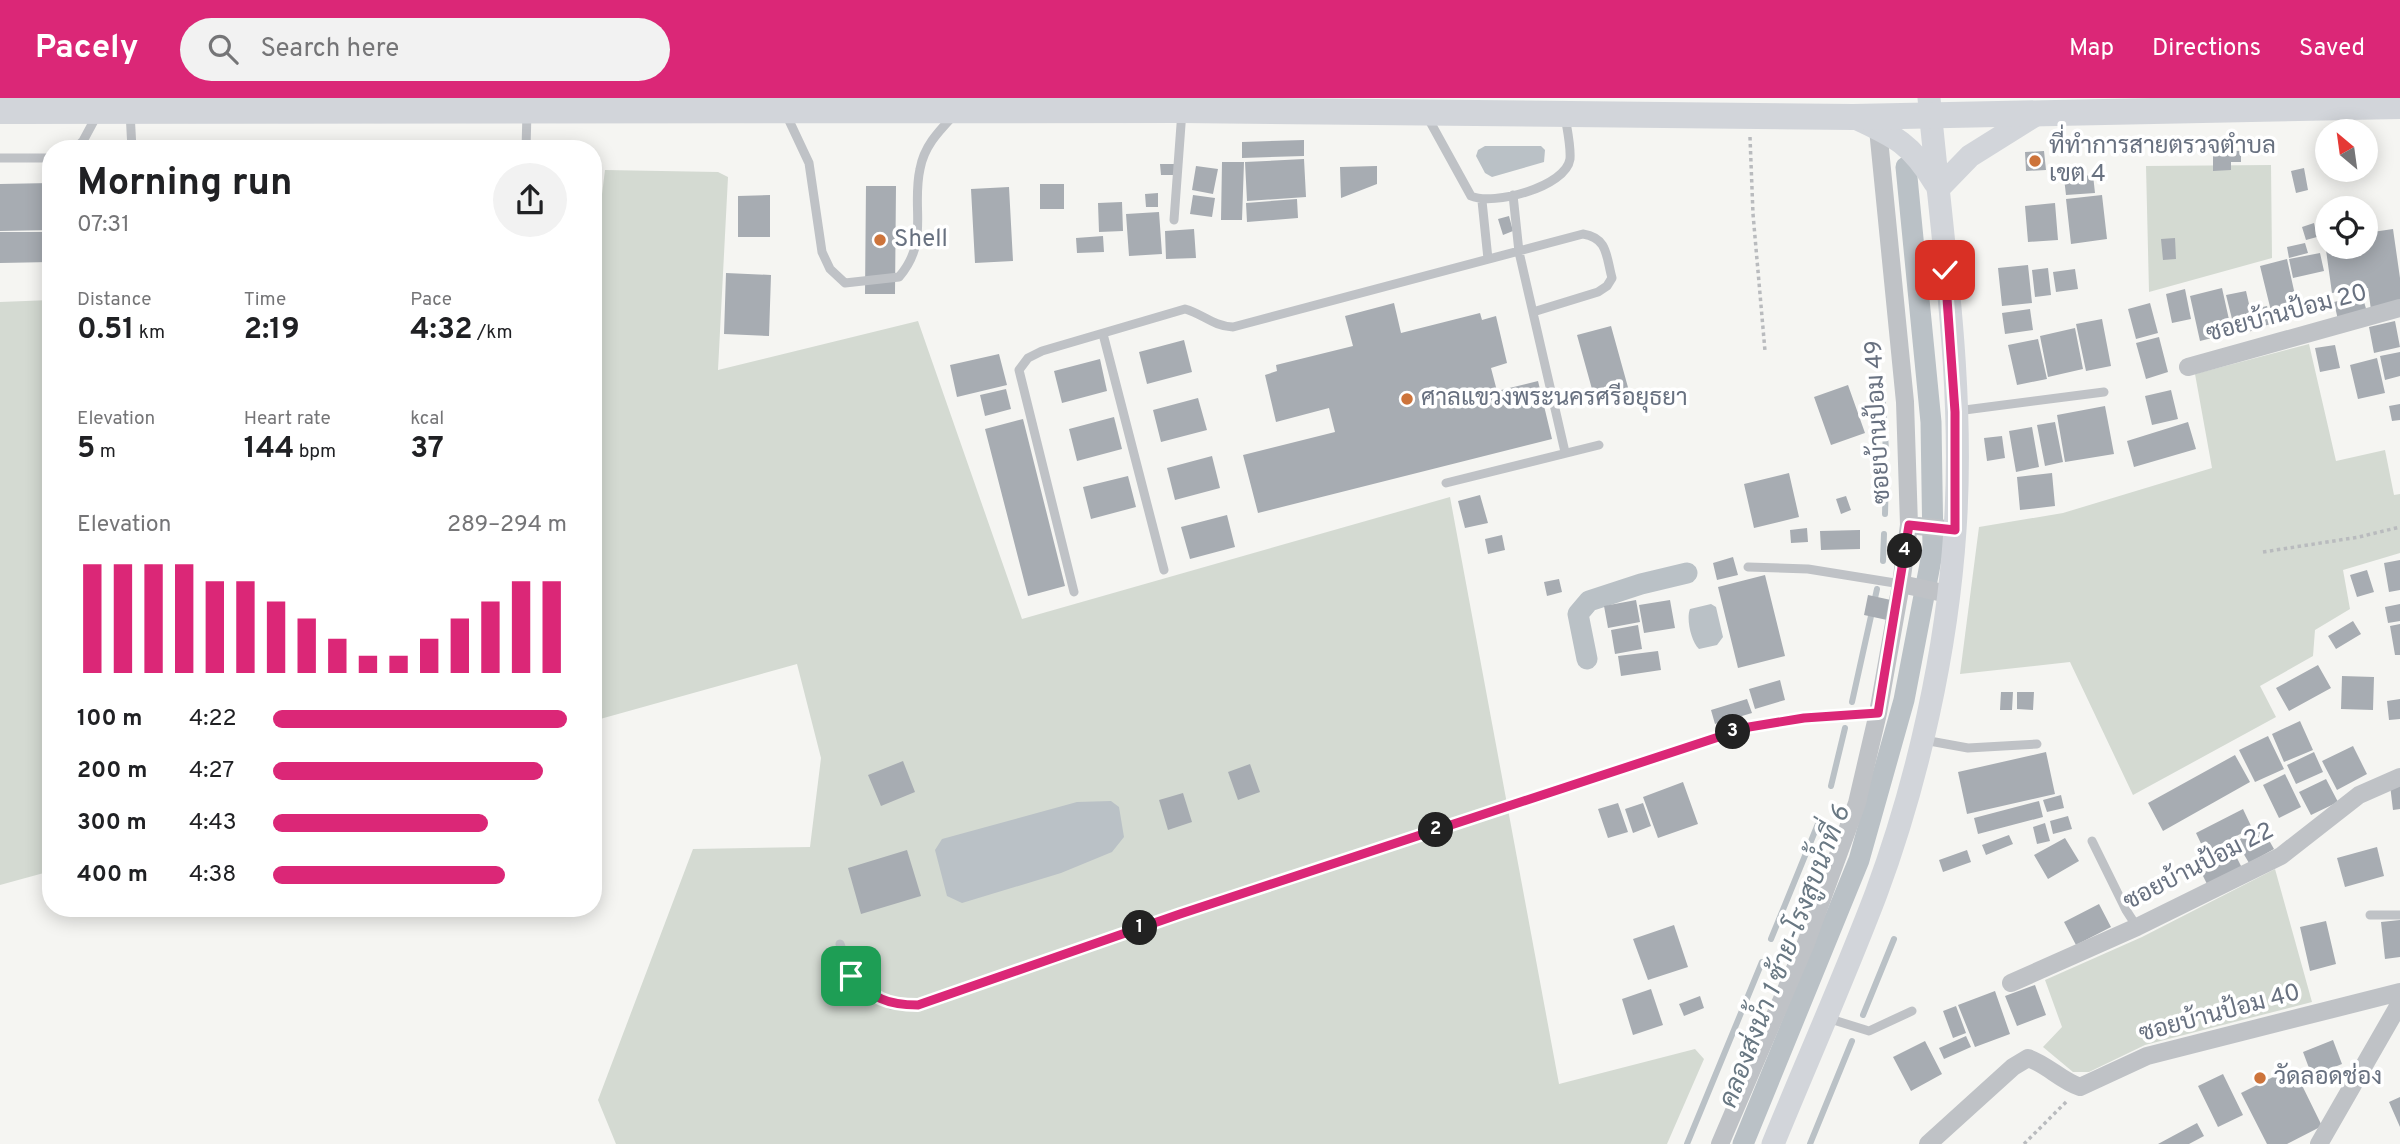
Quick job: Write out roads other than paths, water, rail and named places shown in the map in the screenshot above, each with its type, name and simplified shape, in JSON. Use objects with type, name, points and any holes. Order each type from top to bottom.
[{"type":"main road","points":[[0,111],[528,104],[957,111],[1182,110],[1853,117],[1930,107],[2034,116],[2400,106]]},
{"type":"main road","points":[[1773,1144],[1877,892],[1922,739],[1937,673],[1938,592],[1947,529],[1955,412],[1930,107]]},
{"type":"main road","points":[[1938,189],[1970,156],[2034,116]]},
{"type":"main road","points":[[1853,117],[1901,141],[1920,158],[1938,189]]},
{"type":"street","name":"ซอยบ้านป้อม 49","points":[[1720,1144],[1828,888],[1857,803],[1878,713],[1914,526],[1905,402],[1878,129]]},
{"type":"street","name":"ซอยบ้านป้อม 20","points":[[2188,367],[2400,308]]},
{"type":"street","points":[[1914,526],[1947,529]]},
{"type":"street","points":[[1904,585],[1938,592]]},
{"type":"street","name":"ซอยบ้านป้อม 22","points":[[2011,983],[2137,927],[2281,856],[2359,795],[2400,777]]},
{"type":"street","name":"ซอยบ้านป้อม 40","points":[[1928,1144],[2013,1067],[2028,1058],[2043,1063],[2061,1080],[2080,1087],[2147,1056],[2400,992]]},
{"type":"street","points":[[2322,1143],[2400,1003]]},
{"type":"lane","points":[[526,140],[528,104]]},
{"type":"lane","points":[[784,109],[809,163],[822,252],[830,269],[845,283],[899,277],[912,262],[917,241],[919,169],[929,143],[957,111]]},
{"type":"lane","points":[[84,140],[99,110]]},
{"type":"lane","points":[[1174,220],[1182,110]]},
{"type":"lane","points":[[130,111],[132,140]]},
{"type":"lane","points":[[1426,114],[1471,196],[1482,201],[1513,195],[1558,180],[1570,161],[1565,114]]},
{"type":"lane","points":[[0,158],[42,158]]},
{"type":"lane","points":[[1513,195],[1519,252],[1565,452]]},
{"type":"lane","points":[[1482,201],[1488,259]]},
{"type":"lane","points":[[1074,592],[1018,370],[1028,358],[1042,351],[1185,309],[1197,312],[1218,326],[1233,327],[1583,234],[1595,236],[1602,241],[1612,278],[1607,286],[1598,292],[1533,312]]},
{"type":"lane","points":[[1103,334],[1164,570]]},
{"type":"lane","points":[[1955,412],[2104,392]]},
{"type":"lane","points":[[1446,483],[1599,444]]},
{"type":"lane","points":[[1748,567],[1808,569],[1904,585]]},
{"type":"lane","points":[[840,943],[851,976],[868,992],[891,1005],[918,1005],[1180,914],[1749,727],[1804,718],[1878,713]]},
{"type":"lane","points":[[1922,739],[1968,748],[2037,744]]},
{"type":"lane","points":[[2092,841],[2137,927]]},
{"type":"lane","points":[[2370,915],[2400,915]]},
{"type":"lane","points":[[1825,1017],[1870,1031],[1912,1011]]},
{"type":"waterway","name":"คลองส่งน้ำ 1 ซ้าย-โรงสูบน้ำที่ 6","points":[[1743,1144],[1859,860],[1904,700],[1933,549],[1931,422],[1906,167]]},
{"type":"waterway","points":[[1882,390],[1886,450]]},
{"type":"waterway","points":[[1885,514],[1886,475]]},
{"type":"waterway","points":[[1883,561],[1884,534]]},
{"type":"waterway","points":[[1587,659],[1578,614],[1589,601],[1687,573]]},
{"type":"waterway","points":[[1852,702],[1877,589]]},
{"type":"waterway","points":[[1831,786],[1845,728]]},
{"type":"waterway","points":[[1771,939],[1820,819]]},
{"type":"waterway","points":[[1863,1015],[1894,939]]},
{"type":"waterway","points":[[1687,1144],[1762,962]]},
{"type":"waterway","points":[[1810,1144],[1852,1041]]},
{"type":"place","name":"ที่ทำการสายตรวจตำบล เขต 4","points":[[2035,161]]},
{"type":"place","name":"Shell","points":[[880,240]]},
{"type":"place","name":"ศาลแขวงพระนครศรีอยุธยา","points":[[1407,399]]},
{"type":"place","name":"วัดลอดช่อง","points":[[2260,1078]]}]
